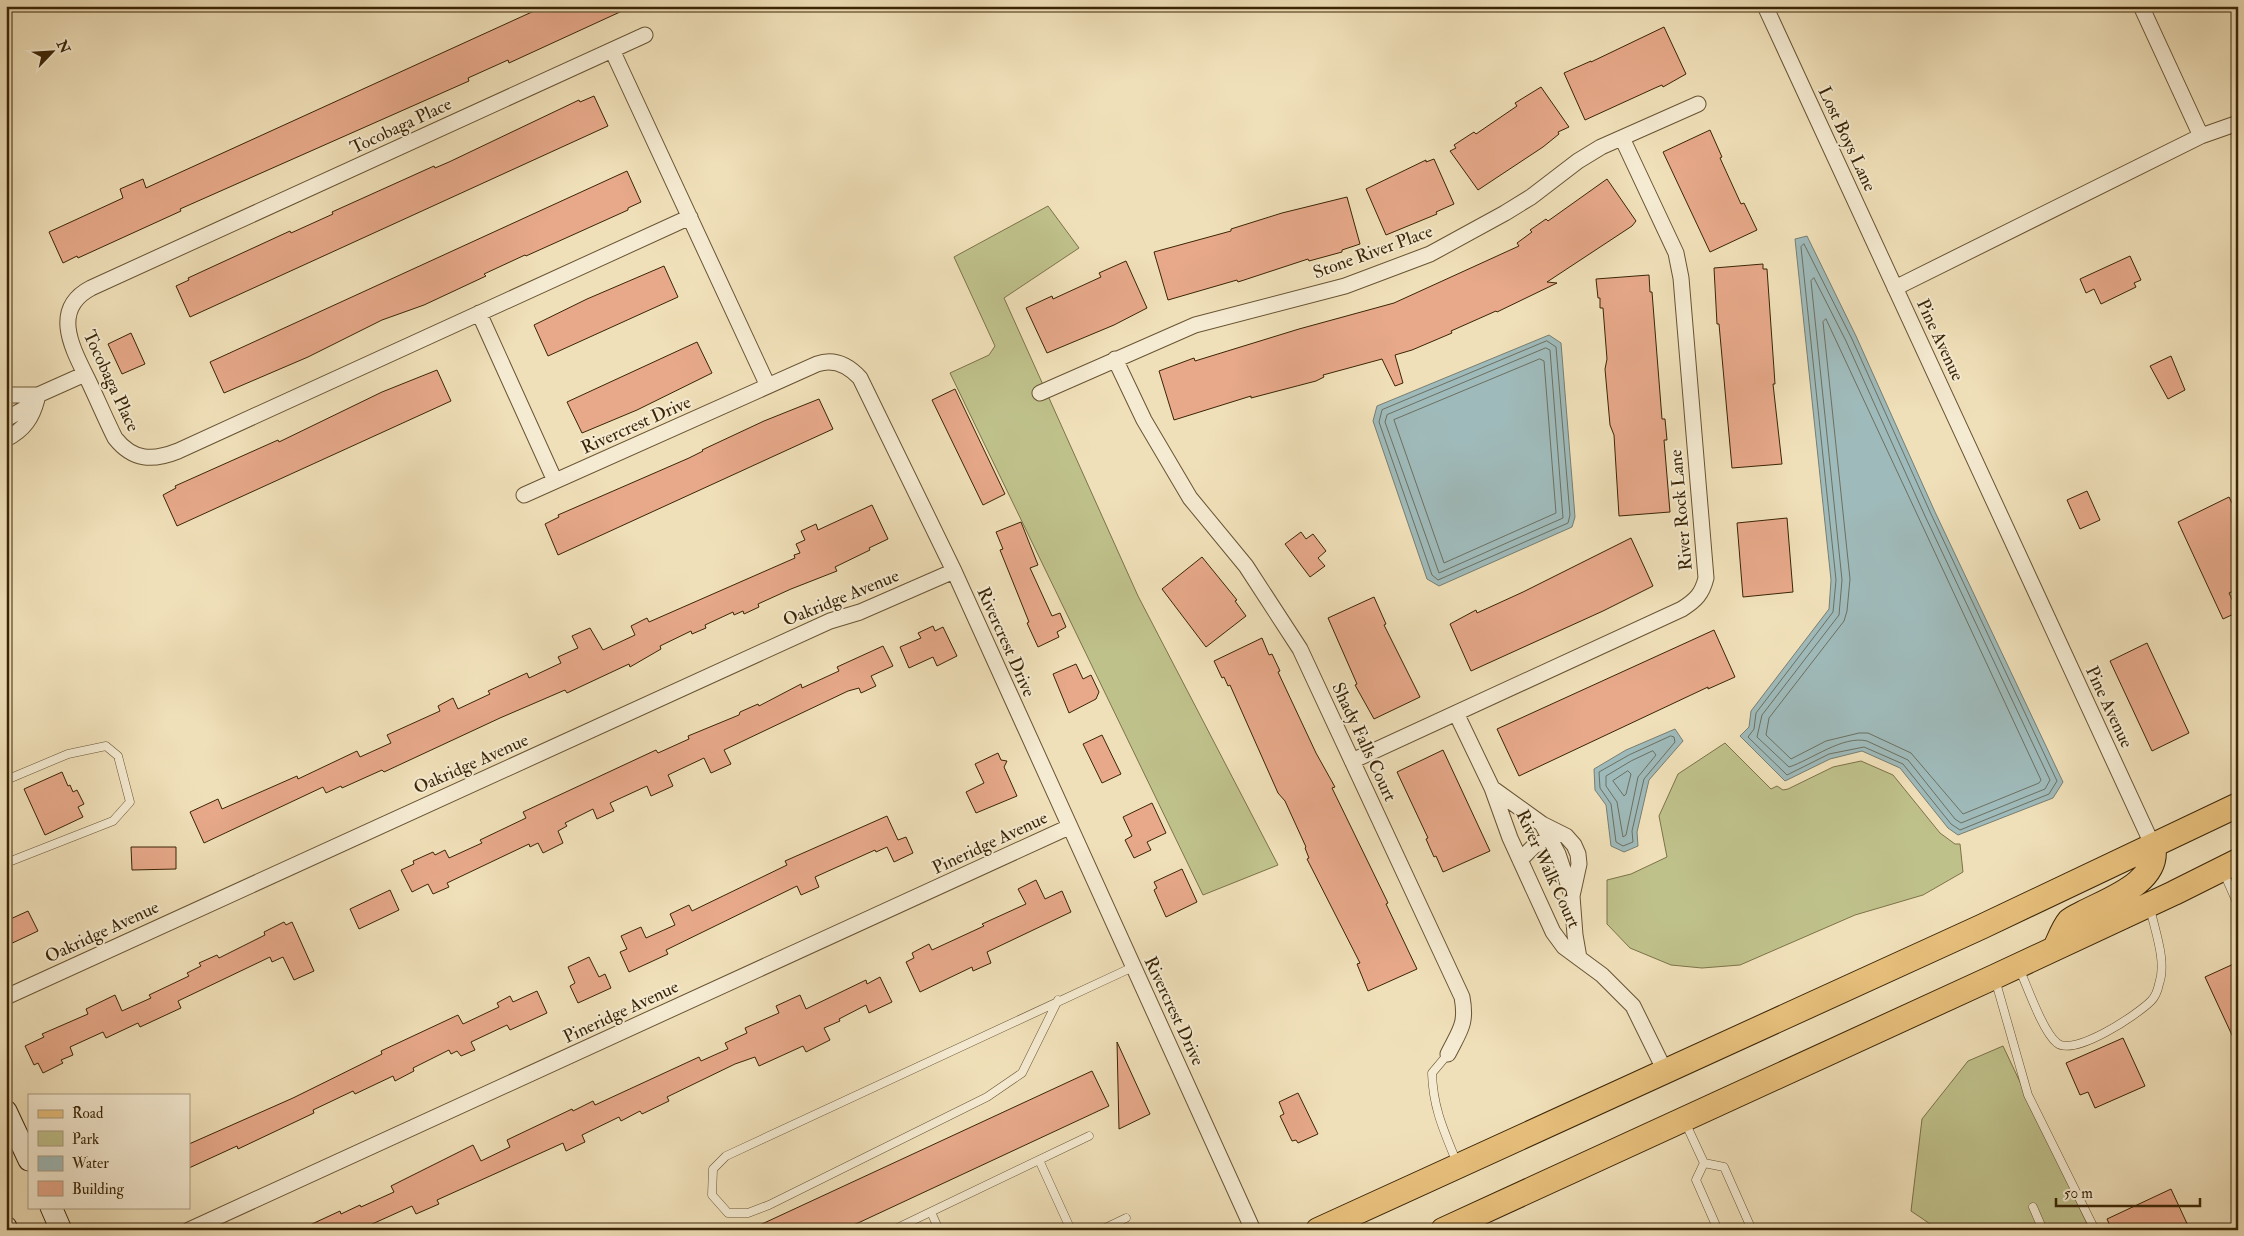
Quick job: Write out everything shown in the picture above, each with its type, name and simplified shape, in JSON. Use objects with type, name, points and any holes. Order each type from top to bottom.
[{"type":"main road","points":[[1318,1230],[2153,846],[2238,805]]},
{"type":"main road","points":[[2055,948],[2070,920],[2122,893],[2141,880],[2150,867],[2154,854],[2153,846]]},
{"type":"main road","points":[[1443,1230],[2150,905],[2230,865]]},
{"type":"main road","points":[[6,1111],[28,1158]]},
{"type":"main road","points":[[50,1208],[61,1230]]},
{"type":"street","name":"Lost Boys Lane","points":[[1765,6],[1895,288]]},
{"type":"street","points":[[2141,6],[2201,136]]},
{"type":"street","name":"Tocobaga Place","points":[[645,35],[86,291],[71,309],[68,326],[71,344],[115,438],[122,448],[141,458],[153,459],[178,451],[690,217]]},
{"type":"street","points":[[612,50],[768,386]]},
{"type":"street","name":"Stone River Place","points":[[1040,393],[1195,325],[1345,286],[1430,254],[1505,214],[1531,197],[1578,161],[1622,138],[1698,104]]},
{"type":"street","name":"Pine Avenue","points":[[2153,846],[1895,288],[2201,136],[2238,124]]},
{"type":"street","name":"River Rock Lane","points":[[1352,761],[1682,609],[1696,600],[1702,591],[1706,578],[1681,278],[1676,253],[1622,138]]},
{"type":"street","points":[[479,314],[555,481]]},
{"type":"street","name":"Shady Falls Court","points":[[1115,360],[1144,420],[1180,481],[1223,540],[1246,566],[1300,648],[1462,997],[1465,1016],[1461,1029],[1448,1054]]},
{"type":"street","name":"Rivercrest Drive","points":[[524,495],[824,362],[845,365],[852,370],[867,390],[954,571],[1253,1230]]},
{"type":"street","points":[[6,419],[24,409],[38,395],[85,374]]},
{"type":"street","points":[[6,396],[38,395]]},
{"type":"street","points":[[6,439],[18,433],[28,423],[38,395]]},
{"type":"street","name":"Oakridge Avenue","points":[[6,997],[821,625],[860,612],[954,571]]},
{"type":"street","name":"River Walk Court","points":[[1456,713],[1492,788],[1510,838],[1553,932],[1564,947],[1613,985],[1634,1006],[1665,1071]]},
{"type":"street","name":"River Walk Court","points":[[1492,788],[1542,824],[1566,836],[1578,854],[1578,874],[1572,896]]},
{"type":"street","name":"River Walk Court","points":[[1542,824],[1551,838],[1572,896],[1579,958]]},
{"type":"street","name":"Pineridge Avenue","points":[[189,1230],[1069,828]]},
{"type":"street","points":[[1520,860],[1534,846],[1551,838]]},
{"type":"lane","points":[[6,780],[68,754],[106,746],[118,756],[130,802],[113,821],[6,863]]},
{"type":"lane","points":[[2230,865],[2238,905]]},
{"type":"lane","points":[[2018,966],[2049,1034],[2058,1044],[2072,1047],[2088,1040],[2118,1025],[2152,1000],[2160,982],[2162,965],[2150,905]]},
{"type":"lane","points":[[1058,1000],[1022,1073],[986,1097],[769,1205],[748,1213],[728,1213],[712,1196],[713,1169],[726,1156],[1058,1000],[1133,967]]},
{"type":"lane","points":[[1994,977],[2028,1095],[2095,1230]]},
{"type":"lane","name":"Shady Falls Court","points":[[1448,1054],[1432,1072],[1433,1095],[1437,1115],[1458,1165]]},
{"type":"lane","points":[[1684,1120],[1704,1163]]},
{"type":"lane","points":[[893,1230],[1089,1136]]},
{"type":"lane","points":[[1039,1160],[1071,1230]]},
{"type":"lane","points":[[1704,1163],[1696,1180],[1718,1230]]},
{"type":"lane","points":[[1704,1163],[1724,1167],[1752,1230]]},
{"type":"lane","points":[[2033,1206],[2043,1230]]},
{"type":"lane","points":[[931,1212],[939,1230]]},
{"type":"lane","points":[[1101,1230],[1126,1218]]},
{"type":"green space","points":[[1048,206],[1079,248],[1004,298],[1138,596],[1278,865],[1203,895],[950,373],[989,355],[995,346],[954,257]]},
{"type":"green space","points":[[1725,743],[1771,789],[1777,786],[1783,790],[1788,789],[1833,767],[1861,761],[1893,775],[1940,833],[1955,844],[1960,844],[1963,872],[1923,895],[1855,915],[1740,965],[1702,968],[1671,965],[1630,948],[1607,924],[1607,880],[1631,874],[1667,857],[1659,816],[1678,774]]},
{"type":"green space","points":[[2003,1046],[2090,1230],[1939,1230],[1911,1211],[1922,1119],[1968,1061]]},
{"type":"water","points":[[1807,236],[1856,336],[1935,512],[2063,782],[2053,798],[1958,835],[1948,828],[1900,768],[1862,751],[1830,759],[1785,781],[1740,736],[1749,727],[1751,711],[1829,609],[1831,580],[1795,239]]},
{"type":"water","points":[[1549,335],[1561,343],[1575,517],[1572,527],[1439,586],[1427,579],[1373,421],[1377,406]]},
{"type":"water","points":[[1675,729],[1683,741],[1649,780],[1637,832],[1638,846],[1624,852],[1611,846],[1606,805],[1595,790],[1594,769],[1626,750]]},
{"type":"building","points":[[545,6],[633,6],[509,63],[508,60],[468,78],[469,81],[180,209],[181,211],[78,258],[77,256],[63,263],[49,232],[123,198],[120,189],[143,179],[146,188]]},
{"type":"building","points":[[1664,27],[1686,74],[1663,87],[1662,85],[1585,120],[1564,73]]},
{"type":"building","points":[[1541,87],[1569,127],[1558,132],[1559,134],[1543,147],[1478,190],[1450,151],[1456,148],[1454,145],[1474,132],[1476,134],[1517,106],[1515,103]]},
{"type":"building","points":[[594,96],[608,126],[190,317],[176,286],[189,280],[188,278],[290,231],[291,233],[333,214],[332,212],[434,166],[435,168],[449,162],[579,100],[580,102]]},
{"type":"building","points":[[1710,130],[1722,157],[1720,158],[1741,204],[1744,203],[1757,230],[1710,252],[1663,152]]},
{"type":"building","points":[[1434,159],[1454,204],[1436,212],[1437,214],[1386,235],[1366,189],[1426,160],[1426,162]]},
{"type":"building","points":[[627,171],[641,202],[628,208],[628,210],[484,274],[486,276],[424,305],[382,320],[308,357],[224,393],[210,362]]},
{"type":"building","points":[[1607,179],[1636,221],[1632,226],[1547,282],[1557,283],[1497,312],[1451,331],[1452,333],[1395,355],[1403,383],[1395,386],[1382,359],[1323,375],[1324,377],[1316,381],[1251,398],[1251,396],[1174,420],[1159,371],[1194,358],[1195,361],[1299,329],[1394,303],[1519,246],[1517,243],[1532,232],[1530,230],[1546,219],[1548,221]]},
{"type":"building","points":[[1347,197],[1360,244],[1342,250],[1342,252],[1309,261],[1308,259],[1238,282],[1237,280],[1168,300],[1154,252],[1231,231],[1231,229],[1282,213]]},
{"type":"building","points":[[2130,256],[2141,280],[2134,283],[2136,287],[2101,304],[2094,289],[2086,293],[2080,279]]},
{"type":"building","points":[[1126,261],[1147,308],[1114,325],[1047,353],[1026,308],[1052,296],[1053,299],[1101,277],[1099,273]]},
{"type":"building","points":[[1763,264],[1763,269],[1767,269],[1775,384],[1773,384],[1782,464],[1732,468],[1719,324],[1717,324],[1714,268]]},
{"type":"building","points":[[664,266],[678,297],[548,356],[534,325],[587,299]]},
{"type":"building","points":[[1649,275],[1662,419],[1665,419],[1667,440],[1664,440],[1670,512],[1619,516],[1614,435],[1610,425],[1605,369],[1607,359],[1603,308],[1600,308],[1596,279]]},
{"type":"building","points":[[131,333],[145,364],[122,374],[108,344]]},
{"type":"building","points":[[697,342],[712,373],[637,410],[582,433],[567,402]]},
{"type":"building","points":[[2171,356],[2185,390],[2168,399],[2150,366]]},
{"type":"building","points":[[437,370],[451,401],[177,526],[163,495],[176,488],[175,486],[278,440],[279,442],[382,392]]},
{"type":"building","points":[[955,389],[1005,494],[983,505],[932,400]]},
{"type":"building","points":[[819,399],[833,429],[558,555],[545,524],[559,517],[558,515],[689,458],[764,421]]},
{"type":"building","points":[[2087,491],[2100,520],[2080,529],[2067,500]]},
{"type":"building","points":[[2229,497],[2238,515],[2238,589],[2229,593],[2238,612],[2223,619],[2178,522]]},
{"type":"building","points":[[872,505],[888,539],[835,567],[837,571],[758,604],[759,607],[744,614],[743,611],[734,615],[733,612],[705,625],[706,628],[692,634],[691,631],[660,646],[661,649],[630,667],[629,664],[567,693],[565,690],[384,772],[382,770],[326,793],[323,787],[204,843],[190,812],[218,799],[222,809],[297,776],[298,779],[357,751],[360,757],[391,743],[387,735],[440,711],[438,706],[453,698],[458,709],[490,694],[488,691],[527,673],[529,678],[561,663],[558,657],[578,648],[572,636],[590,628],[603,650],[635,635],[631,626],[647,618],[649,622],[795,558],[794,555],[800,553],[796,544],[805,540],[801,531],[816,524],[818,530]]},
{"type":"building","points":[[1787,518],[1793,592],[1743,597],[1737,523]]},
{"type":"building","points":[[1021,522],[1038,565],[1030,568],[1052,616],[1060,613],[1066,627],[1057,632],[1059,637],[1038,647],[1000,550],[1003,549],[996,532]]},
{"type":"building","points":[[1301,532],[1306,539],[1313,534],[1326,551],[1318,558],[1325,566],[1310,577],[1285,544]]},
{"type":"building","points":[[1631,538],[1653,586],[1471,671],[1450,624],[1476,610],[1477,613],[1523,592]]},
{"type":"building","points":[[1202,557],[1237,600],[1235,601],[1246,616],[1206,647],[1162,589]]},
{"type":"building","points":[[1374,597],[1386,624],[1384,625],[1420,697],[1374,719],[1355,685],[1357,684],[1328,618]]},
{"type":"building","points":[[933,626],[935,631],[943,627],[957,656],[937,666],[933,657],[909,668],[900,647],[921,638],[918,633]]},
{"type":"building","points":[[1714,630],[1735,677],[1708,689],[1708,687],[1519,776],[1497,729]]},
{"type":"building","points":[[1262,638],[1269,655],[1272,654],[1280,671],[1278,672],[1316,753],[1335,787],[1332,788],[1388,903],[1386,904],[1417,969],[1368,991],[1357,964],[1360,963],[1307,859],[1309,858],[1306,847],[1285,801],[1278,793],[1230,685],[1228,686],[1224,677],[1222,678],[1214,661]]},
{"type":"building","points":[[2147,643],[2189,733],[2152,751],[2110,661]]},
{"type":"building","points":[[883,646],[893,666],[871,676],[876,686],[861,693],[859,688],[848,691],[724,750],[731,764],[711,773],[704,758],[668,775],[673,786],[651,796],[647,786],[610,803],[614,811],[597,819],[593,809],[565,823],[567,826],[558,831],[563,843],[543,853],[538,843],[530,847],[529,844],[447,883],[449,887],[433,894],[428,884],[412,892],[401,870],[414,864],[413,861],[433,852],[435,855],[445,850],[449,858],[482,843],[480,840],[526,818],[523,812],[656,750],[658,753],[689,739],[688,736],[739,715],[740,712],[758,704],[759,706],[801,684],[802,688],[839,671],[837,667]]},
{"type":"building","points":[[1076,664],[1083,679],[1091,675],[1099,692],[1096,699],[1069,713],[1053,674]]},
{"type":"building","points":[[1102,735],[1121,774],[1102,783],[1083,744]]},
{"type":"building","points":[[1443,750],[1490,851],[1443,872],[1436,856],[1434,857],[1426,839],[1428,838],[1397,772]]},
{"type":"building","points":[[998,753],[1001,760],[1007,761],[1004,767],[1017,796],[976,813],[966,792],[984,783],[975,764]]},
{"type":"building","points":[[62,772],[68,786],[70,785],[73,792],[77,790],[84,804],[78,807],[83,817],[45,835],[24,789]]},
{"type":"building","points":[[1152,803],[1166,833],[1147,842],[1151,850],[1134,858],[1125,840],[1132,836],[1123,817]]},
{"type":"building","points":[[887,816],[898,840],[906,837],[913,853],[894,862],[887,847],[876,852],[875,850],[815,877],[819,887],[801,895],[797,886],[666,950],[668,954],[629,972],[620,952],[627,949],[621,936],[641,927],[646,938],[675,925],[670,914],[689,905],[692,911],[787,865],[785,861]]},
{"type":"building","points":[[131,847],[176,847],[176,869],[132,870]]},
{"type":"building","points":[[1182,869],[1197,902],[1166,917],[1154,890],[1157,888],[1154,882]]},
{"type":"building","points":[[1036,880],[1045,899],[1062,891],[1071,912],[987,952],[991,963],[973,971],[972,967],[920,992],[906,962],[914,958],[912,953],[929,944],[932,950],[1026,904],[1018,889]]},
{"type":"building","points":[[390,890],[399,910],[359,929],[350,909]]},
{"type":"building","points":[[28,911],[38,931],[6,946],[6,921]]},
{"type":"building","points":[[284,922],[286,925],[292,922],[314,971],[294,980],[283,957],[272,962],[270,957],[178,1001],[181,1008],[140,1027],[138,1023],[106,1038],[103,1032],[70,1047],[73,1055],[61,1060],[63,1063],[43,1073],[38,1063],[34,1065],[25,1046],[44,1037],[42,1034],[88,1014],[86,1009],[115,995],[122,1011],[151,998],[149,995],[189,976],[187,973],[201,966],[199,963],[217,955],[219,958],[265,935],[264,932]]},
{"type":"building","points":[[589,957],[599,977],[605,974],[611,988],[578,1003],[570,986],[575,983],[568,967]]},
{"type":"building","points":[[2238,962],[2238,1048],[2205,977]]},
{"type":"building","points":[[880,977],[892,1002],[869,1013],[866,1005],[839,1019],[840,1021],[824,1028],[830,1040],[806,1052],[803,1046],[759,1066],[755,1057],[735,1064],[667,1097],[669,1101],[642,1114],[640,1111],[621,1121],[619,1117],[582,1135],[585,1142],[566,1151],[563,1143],[437,1200],[439,1204],[416,1214],[412,1206],[359,1230],[299,1230],[340,1211],[341,1214],[360,1205],[361,1207],[394,1192],[391,1186],[473,1145],[481,1161],[510,1147],[507,1140],[572,1109],[573,1111],[593,1101],[595,1105],[699,1057],[701,1061],[728,1049],[725,1043],[747,1033],[745,1028],[779,1013],[776,1006],[800,995],[806,1009],[866,980],[867,984]]},
{"type":"building","points":[[537,991],[547,1013],[510,1030],[507,1025],[471,1042],[475,1050],[461,1056],[457,1051],[451,1054],[449,1050],[413,1068],[414,1071],[395,1081],[393,1076],[355,1094],[353,1091],[313,1110],[314,1113],[238,1149],[237,1146],[190,1168],[190,1144],[293,1098],[382,1054],[381,1051],[458,1015],[463,1024],[499,1007],[497,1003],[510,996],[513,1002]]},
{"type":"building","points":[[2123,1038],[2145,1086],[2095,1108],[2088,1092],[2080,1095],[2066,1063]]},
{"type":"building","points":[[1117,1042],[1150,1114],[1119,1129]]},
{"type":"building","points":[[1092,1071],[1109,1106],[843,1230],[749,1230]]},
{"type":"building","points":[[1298,1093],[1318,1134],[1298,1143],[1296,1140],[1292,1141],[1280,1116],[1284,1114],[1279,1102]]},
{"type":"building","points":[[2171,1189],[2190,1230],[2112,1230],[2107,1219]]}]
